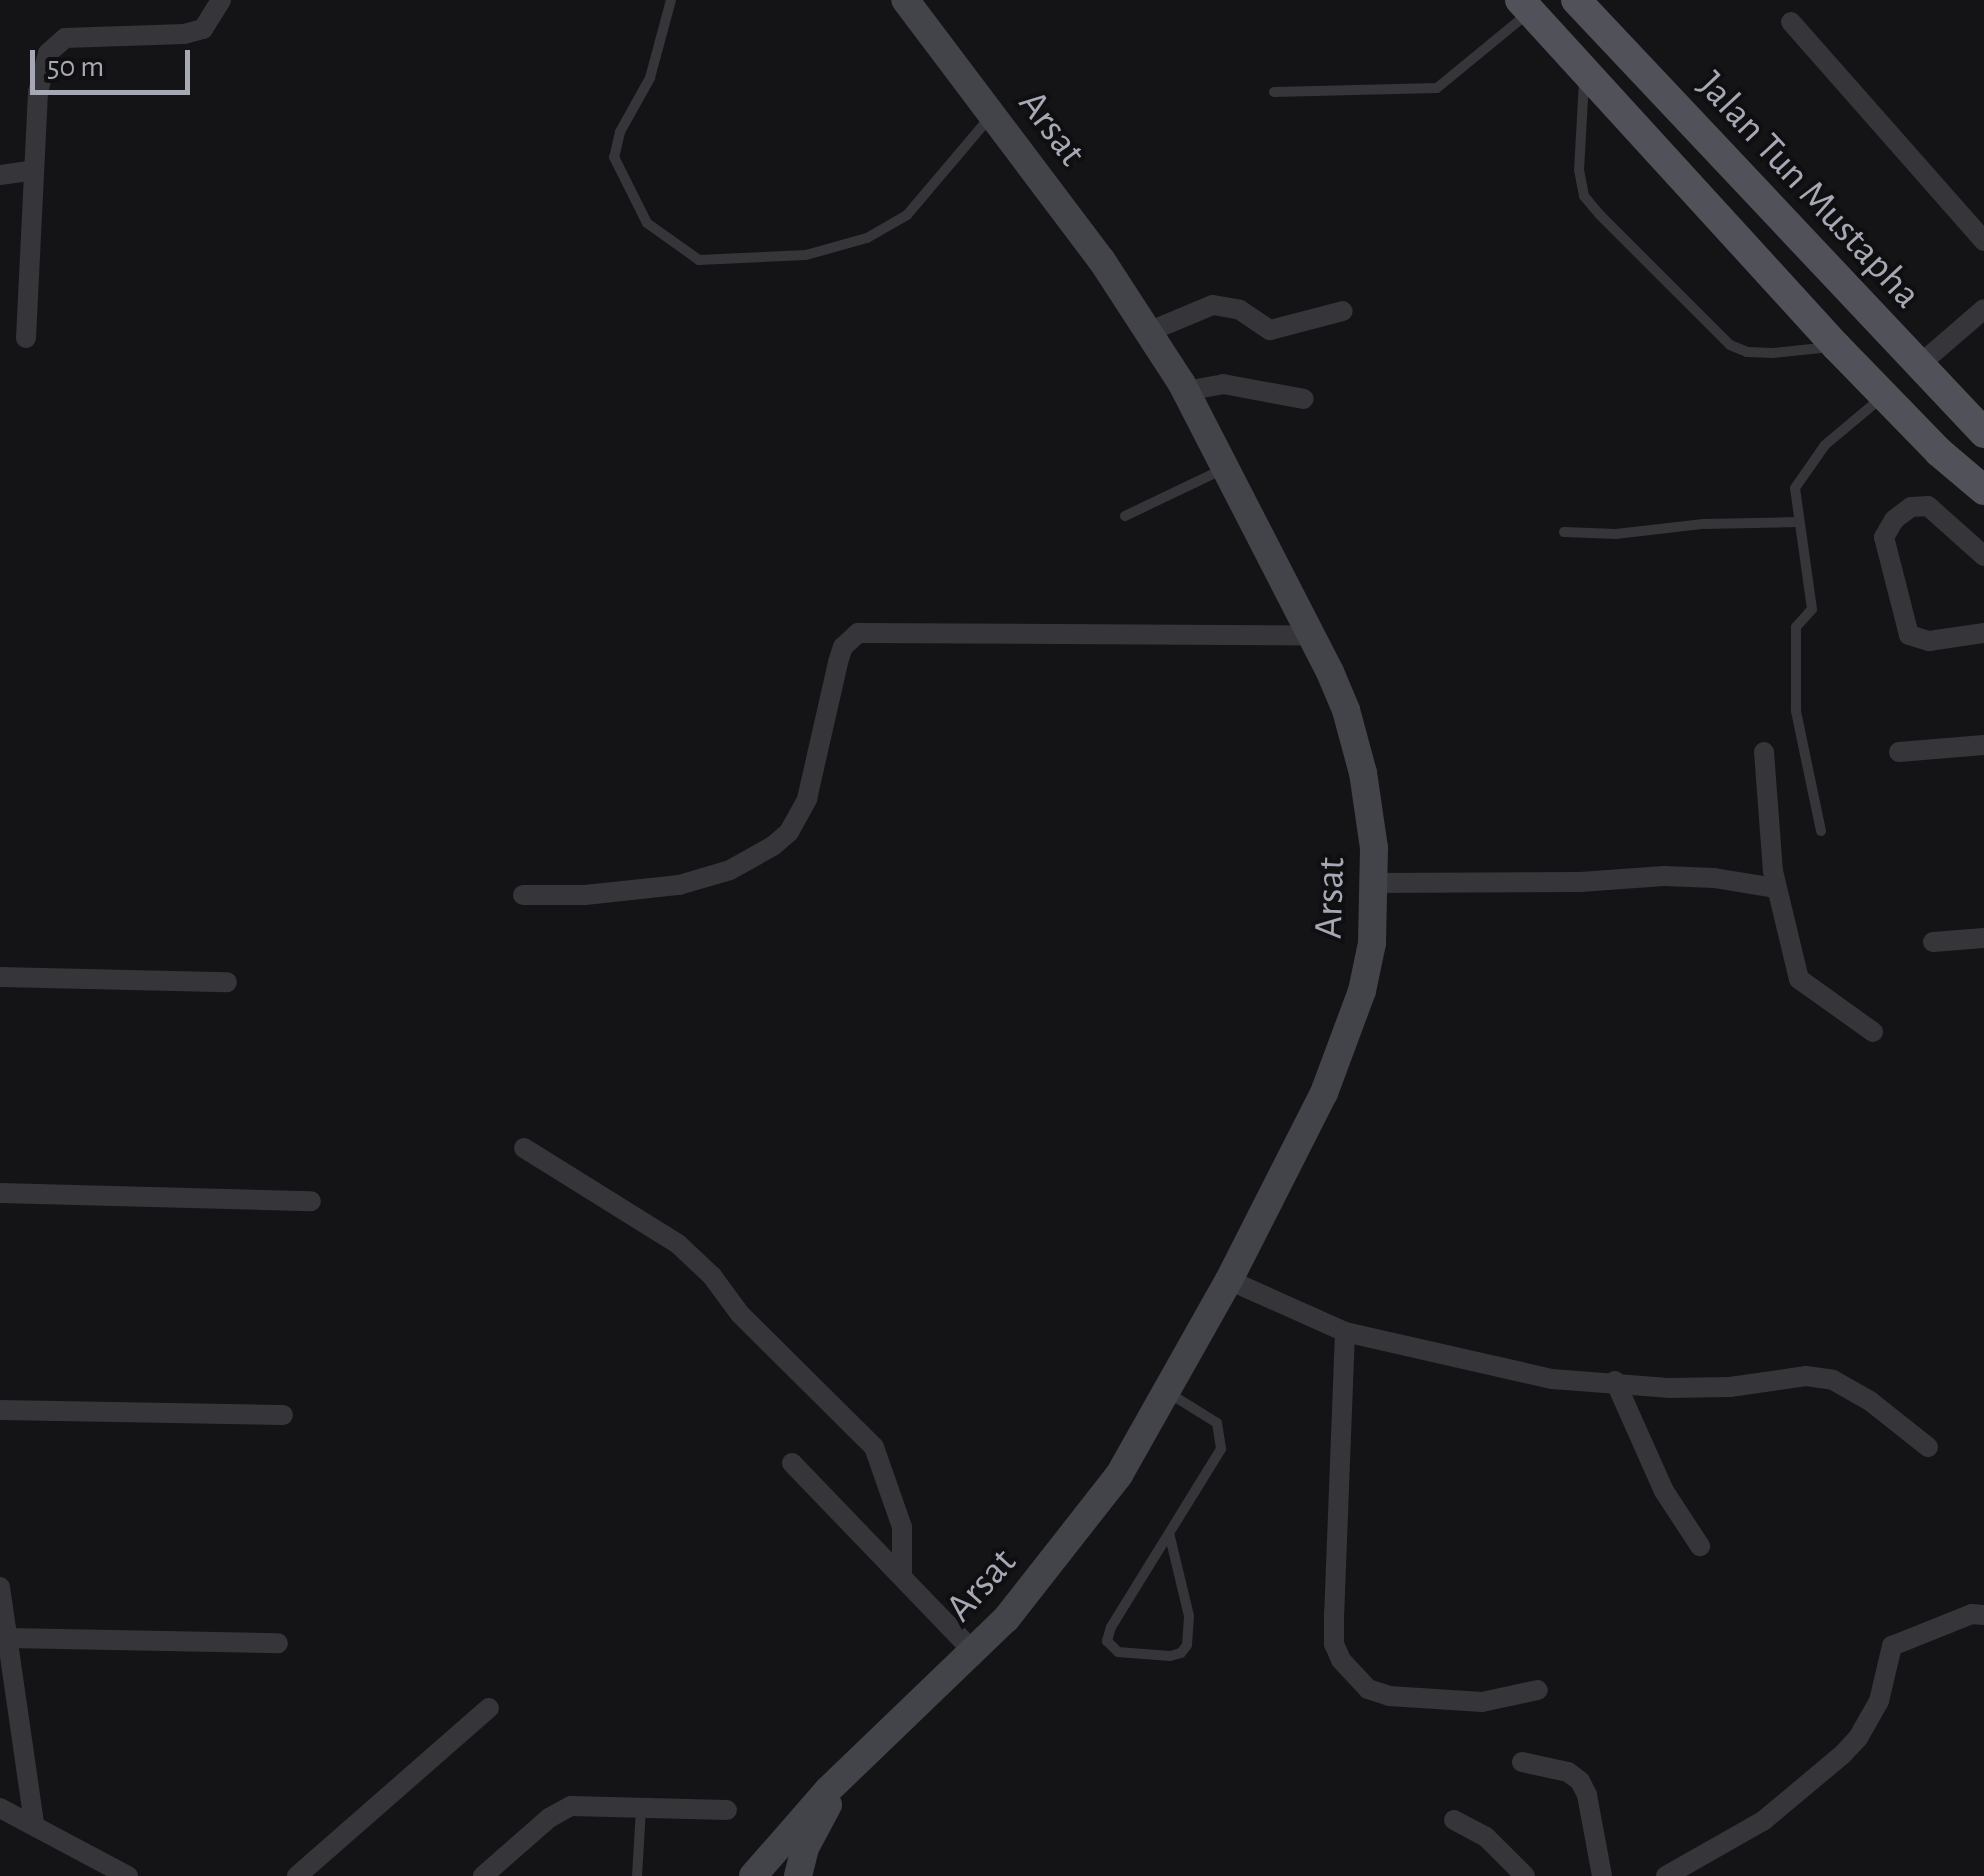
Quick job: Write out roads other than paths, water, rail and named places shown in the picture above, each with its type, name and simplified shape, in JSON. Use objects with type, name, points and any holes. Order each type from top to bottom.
[{"type":"main road","name":"Jalan Tun Mustapha","points":[[1576,0],[1984,433]]},
{"type":"main road","points":[[1525,6],[1836,346],[1939,452],[1984,490]]},
{"type":"street","points":[[26,338],[40,80],[48,54],[65,38],[184,34],[203,29],[221,0]]},
{"type":"street","name":"Arsat","points":[[854,1767],[975,1653],[1042,1578],[1119,1475],[1229,1280],[1324,1094],[1346,1041],[1372,944],[1375,883],[1363,774],[1346,710],[1227,467],[1185,391],[1102,261],[905,0]]},
{"type":"street","points":[[1791,22],[1984,241]]},
{"type":"street","points":[[0,175],[34,170]]},
{"type":"street","points":[[1148,332],[1213,305],[1240,310],[1270,330],[1343,311]]},
{"type":"street","points":[[1918,366],[1984,309]]},
{"type":"street","points":[[1185,391],[1223,384],[1304,399]]},
{"type":"street","points":[[1984,556],[1928,506],[1912,507],[1894,520],[1884,537],[1909,635],[1929,641],[1984,633]]},
{"type":"street","points":[[523,895],[585,895],[679,885],[730,870],[773,846],[789,832],[807,799],[838,662],[844,647],[858,633],[1312,635]]},
{"type":"street","points":[[1899,752],[1984,745]]},
{"type":"street","points":[[1764,752],[1776,888],[1798,979],[1873,1032]]},
{"type":"street","points":[[1375,883],[1580,882],[1664,876],[1714,878],[1776,888]]},
{"type":"street","points":[[1933,942],[1984,938]]},
{"type":"street","points":[[0,977],[228,982]]},
{"type":"street","points":[[524,1148],[678,1244],[762,1337],[874,1447],[902,1527],[902,1576]]},
{"type":"street","points":[[0,1193],[311,1201]]},
{"type":"street","points":[[1229,1280],[1345,1332],[1552,1379],[1668,1388],[1730,1387],[1806,1376],[1834,1380],[1855,1390],[1928,1448]]},
{"type":"street","points":[[1345,1332],[1334,1613],[1334,1644],[1341,1660],[1368,1689],[1389,1696],[1482,1702],[1538,1690]]},
{"type":"street","points":[[1614,1382],[1664,1490],[1700,1546]]},
{"type":"street","points":[[0,1410],[283,1415]]},
{"type":"street","points":[[792,1463],[975,1653]]},
{"type":"street","points":[[0,1588],[34,1822]]},
{"type":"street","points":[[1666,1876],[1763,1822],[1843,1754],[1858,1738],[1879,1701],[1892,1646],[1972,1614],[1984,1615]]},
{"type":"street","points":[[8,1638],[278,1642]]},
{"type":"street","points":[[297,1876],[489,1708]]},
{"type":"street","points":[[1522,1762],[1568,1772],[1580,1781],[1587,1795],[1602,1876]]},
{"type":"street","points":[[798,1876],[805,1848],[854,1767]]},
{"type":"street","points":[[730,1876],[854,1767]]},
{"type":"street","points":[[816,1876],[818,1843],[835,1794]]},
{"type":"street","points":[[483,1876],[560,1810],[589,1806],[726,1810]]},
{"type":"street","points":[[0,1808],[34,1822],[128,1876]]},
{"type":"street","points":[[753,1876],[810,1809]]},
{"type":"street","points":[[1454,1820],[1486,1837],[1525,1876]]},
{"type":"lane","points":[[671,0],[650,78],[620,132],[614,157],[646,223],[699,260],[806,256],[867,238],[906,215],[992,115]]},
{"type":"lane","points":[[1274,92],[1438,88],[1525,6]]},
{"type":"lane","points":[[1584,70],[1579,170],[1584,196],[1600,214],[1730,346],[1747,352],[1773,353],[1836,346]]},
{"type":"lane","points":[[1820,831],[1796,711],[1796,627],[1812,609],[1796,522],[1794,488],[1825,445],[1885,395]]},
{"type":"lane","points":[[1125,516],[1227,467]]},
{"type":"lane","points":[[1564,532],[1616,534],[1703,524],[1796,522]]},
{"type":"lane","points":[[1166,1392],[1217,1423],[1221,1448],[1111,1627],[1107,1641],[1118,1652],[1170,1656],[1182,1652],[1186,1645],[1189,1616],[1169,1533]]},
{"type":"lane","points":[[637,1876],[642,1809]]}]
